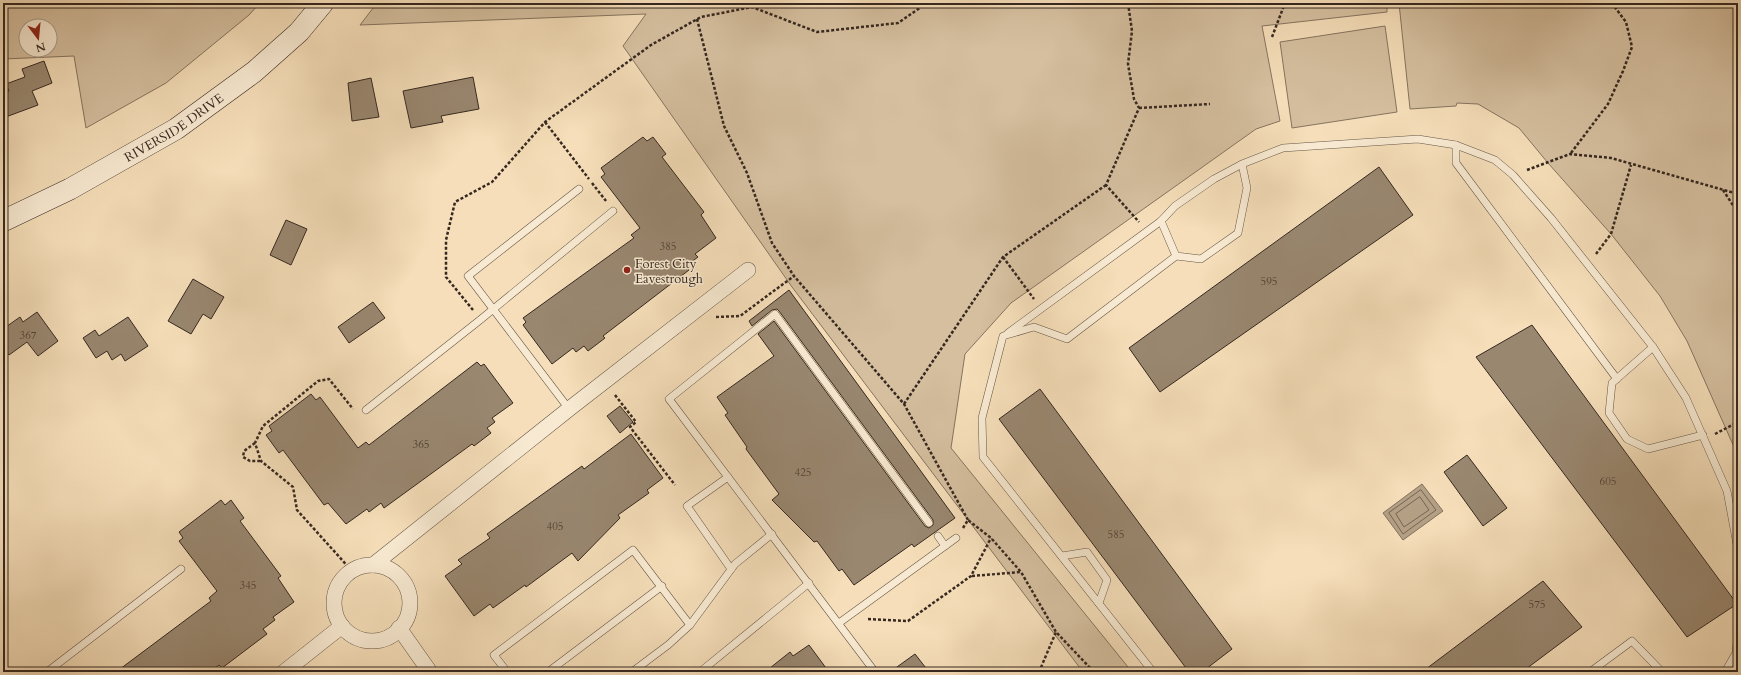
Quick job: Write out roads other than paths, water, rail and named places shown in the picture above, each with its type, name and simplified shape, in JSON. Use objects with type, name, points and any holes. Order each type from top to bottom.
[{"type":"main road","name":"RIVERSIDE DRIVE","points":[[3,221],[70,189],[176,129],[254,72],[299,32],[323,3]]},
{"type":"street","points":[[373,564],[389,568],[402,579],[410,594],[410,610],[403,625],[391,636],[377,641],[363,640],[350,634],[342,626],[335,613],[334,601],[336,588],[343,578],[356,568],[373,564],[569,408],[605,382],[748,270]]},
{"type":"street","points":[[284,672],[342,626]]},
{"type":"street","points":[[399,628],[430,672]]},
{"type":"lane","points":[[1153,672],[983,457],[982,418],[1003,336],[1161,222],[1174,206],[1214,179],[1242,164],[1283,148],[1418,139],[1456,145],[1495,160],[1513,175],[1551,218],[1653,347],[1686,398],[1727,491],[1738,550]]},
{"type":"lane","points":[[1456,145],[1456,163],[1617,379]]},
{"type":"lane","points":[[1003,336],[1034,327],[1067,340],[1176,256],[1201,259],[1238,233],[1248,188],[1242,164]]},
{"type":"lane","points":[[569,408],[468,276],[579,189]]},
{"type":"lane","points":[[366,410],[480,320],[613,211]]},
{"type":"lane","points":[[1161,222],[1176,256]]},
{"type":"lane","points":[[875,672],[669,398],[775,314],[928,524]]},
{"type":"lane","points":[[1653,347],[1612,384],[1610,413],[1627,439],[1648,449],[1704,437]]},
{"type":"lane","points":[[728,477],[687,506],[731,569]]},
{"type":"lane","points":[[632,672],[668,645],[690,625],[735,564],[772,534]]},
{"type":"lane","points":[[938,536],[945,546]]},
{"type":"lane","points":[[839,623],[956,538]]},
{"type":"lane","points":[[508,672],[494,655],[633,550],[662,586],[690,625]]},
{"type":"lane","points":[[1062,556],[1087,552],[1108,580],[1099,603]]},
{"type":"lane","points":[[47,672],[180,569]]},
{"type":"lane","points":[[700,672],[809,583]]},
{"type":"lane","points":[[548,672],[662,586]]},
{"type":"lane","points":[[1725,672],[1736,653],[1738,633]]},
{"type":"lane","points":[[1590,672],[1632,641],[1662,672]]},
{"type":"water","points":[[1422,484],[1443,511],[1403,540],[1383,513]]},
{"type":"place","name":"Forest City Eavestrough","points":[[627,270]]}]
